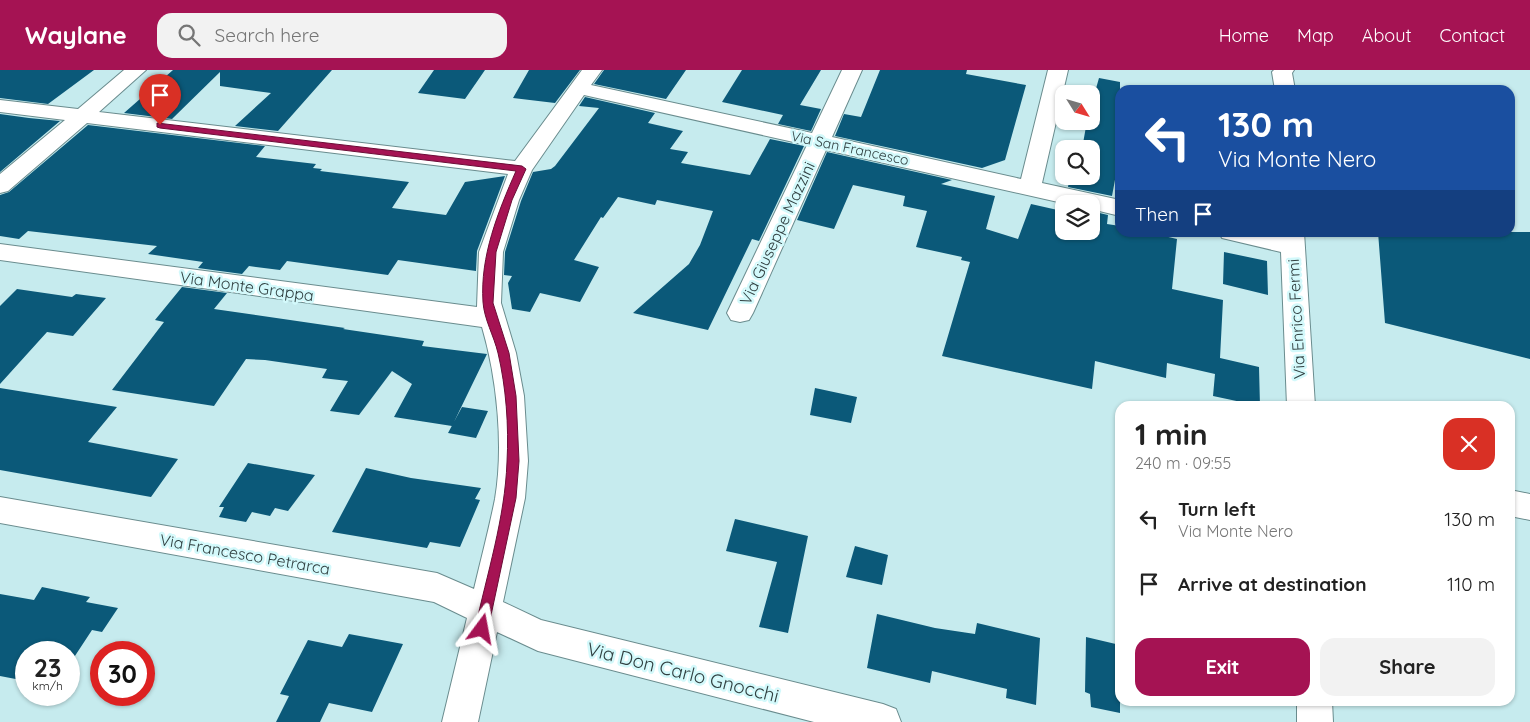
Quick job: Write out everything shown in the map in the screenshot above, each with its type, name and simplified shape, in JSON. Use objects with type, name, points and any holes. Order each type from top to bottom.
[{"type":"street","points":[[0,186],[136,70]]},
{"type":"street","name":"Via Giuseppe Mazzini","points":[[740,313],[852,70]]},
{"type":"street","points":[[1030,188],[1058,70]]},
{"type":"street","points":[[1284,70],[1284,85]]},
{"type":"street","points":[[1288,70],[1290,85]]},
{"type":"street","points":[[460,722],[510,498],[513,461],[510,396],[503,353],[488,303],[491,252],[508,200],[522,169],[586,79]]},
{"type":"street","name":"Via San Francesco","points":[[586,79],[819,141],[1115,207]]},
{"type":"street","points":[[0,106],[522,169]]},
{"type":"street","points":[[1269,237],[1293,240]]},
{"type":"street","name":"Via Enrico Fermi","points":[[1293,240],[1300,401]]},
{"type":"street","name":"Via Monte Grappa","points":[[0,252],[493,319]]},
{"type":"street","points":[[1515,504],[1530,507]]},
{"type":"street","name":"Via Francesco Petrarca","points":[[0,510],[437,588],[486,610]]},
{"type":"street","name":"Via Don Carlo Gnocchi","points":[[486,610],[538,635],[883,722]]},
{"type":"street","points":[[1314,706],[1316,722]]},
{"type":"building","points":[[0,70],[94,70],[48,104],[0,98]]},
{"type":"building","points":[[173,70],[332,70],[278,131],[235,126],[271,93],[220,86],[220,72],[172,119],[124,113]]},
{"type":"building","points":[[434,70],[485,70],[465,99],[418,93]]},
{"type":"building","points":[[529,70],[580,70],[555,103],[513,98]]},
{"type":"building","points":[[604,70],[686,70],[666,99],[594,84]]},
{"type":"building","points":[[742,70],[821,70],[800,105],[821,109],[811,131],[778,124],[783,115],[722,102]]},
{"type":"building","points":[[880,70],[967,70],[966,74],[1026,85],[1005,160],[982,168],[835,136],[844,114],[861,117]]},
{"type":"building","points":[[1099,78],[1120,82],[1120,85],[1115,85],[1115,180],[1112,196],[1068,187],[1068,185],[1100,185],[1100,140],[1084,140],[1085,130],[1100,130],[1100,85],[1097,85]]},
{"type":"building","points":[[585,97],[655,113],[648,123],[683,131],[670,149],[688,152],[681,163],[750,175],[770,139],[804,146],[759,241],[752,239],[708,330],[633,313],[689,264],[700,245],[713,211],[657,200],[655,205],[618,197],[603,218],[601,217],[574,260],[599,267],[580,302],[540,293],[530,312],[512,309],[508,283],[512,276],[504,275],[505,252],[521,201],[533,172],[551,169],[555,166],[599,108],[579,106]]},
{"type":"building","points":[[0,114],[29,118],[60,121],[0,172]]},
{"type":"building","points":[[88,125],[265,146],[256,157],[316,164],[313,168],[322,169],[320,171],[409,182],[392,208],[446,215],[465,182],[505,176],[477,251],[476,271],[398,260],[388,275],[287,261],[280,270],[249,266],[242,274],[198,268],[203,262],[148,254],[157,246],[28,231],[19,239],[0,236],[0,195],[9,192]]},
{"type":"building","points":[[827,152],[952,180],[941,184],[995,196],[986,229],[1018,239],[1031,204],[1055,209],[1055,240],[1100,240],[1100,213],[1108,215],[1107,224],[1115,225],[1115,237],[1168,237],[1177,239],[1172,289],[1223,300],[1220,358],[1259,367],[1260,401],[1236,401],[1213,396],[1215,374],[1167,363],[1166,378],[1095,361],[1092,389],[942,356],[970,262],[961,260],[962,257],[916,247],[927,211],[903,206],[905,196],[853,185],[834,229],[797,220]]},
{"type":"building","points":[[1515,232],[1530,232],[1530,359],[1385,323],[1378,237],[1515,237]]},
{"type":"building","points":[[1224,252],[1267,261],[1268,295],[1223,284]]},
{"type":"building","points":[[182,287],[227,293],[214,309],[424,341],[422,346],[487,354],[452,426],[394,417],[412,384],[392,371],[359,415],[330,411],[348,381],[322,378],[327,369],[265,360],[246,359],[214,406],[112,390],[164,322],[155,320]]},
{"type":"building","points":[[17,289],[72,297],[76,294],[106,298],[73,336],[47,332],[0,384],[0,306]]},
{"type":"building","points":[[0,388],[117,407],[88,442],[178,459],[151,497],[0,470]]},
{"type":"building","points":[[815,388],[857,397],[851,423],[810,415]]},
{"type":"building","points":[[462,407],[488,411],[476,438],[448,433]]},
{"type":"building","points":[[248,463],[315,475],[288,511],[275,508],[270,516],[252,512],[246,522],[219,517],[224,507],[219,507]]},
{"type":"building","points":[[366,468],[411,478],[481,488],[475,499],[480,500],[460,547],[430,542],[427,548],[332,532]]},
{"type":"building","points":[[735,519],[808,536],[788,633],[759,627],[777,562],[726,551]]},
{"type":"building","points":[[855,546],[888,555],[882,585],[846,577]]},
{"type":"building","points":[[42,587],[90,597],[86,602],[118,608],[102,632],[92,630],[80,648],[80,641],[15,641],[15,679],[0,676],[0,594],[34,600]]},
{"type":"building","points":[[877,614],[935,628],[975,634],[977,623],[1040,638],[1036,705],[1006,698],[1007,689],[932,671],[930,683],[867,668]]},
{"type":"building","points":[[349,634],[403,644],[372,712],[329,703],[320,722],[276,722],[289,696],[280,694],[308,640],[342,647]]},
{"type":"building","points":[[1086,637],[1115,644],[1115,706],[1120,706],[1120,713],[1091,707],[1090,694],[1085,692]]},
{"type":"route","points":[[160,125],[522,169],[508,200],[491,252],[488,303],[503,353],[510,396],[513,461],[510,498],[482,629]]}]
